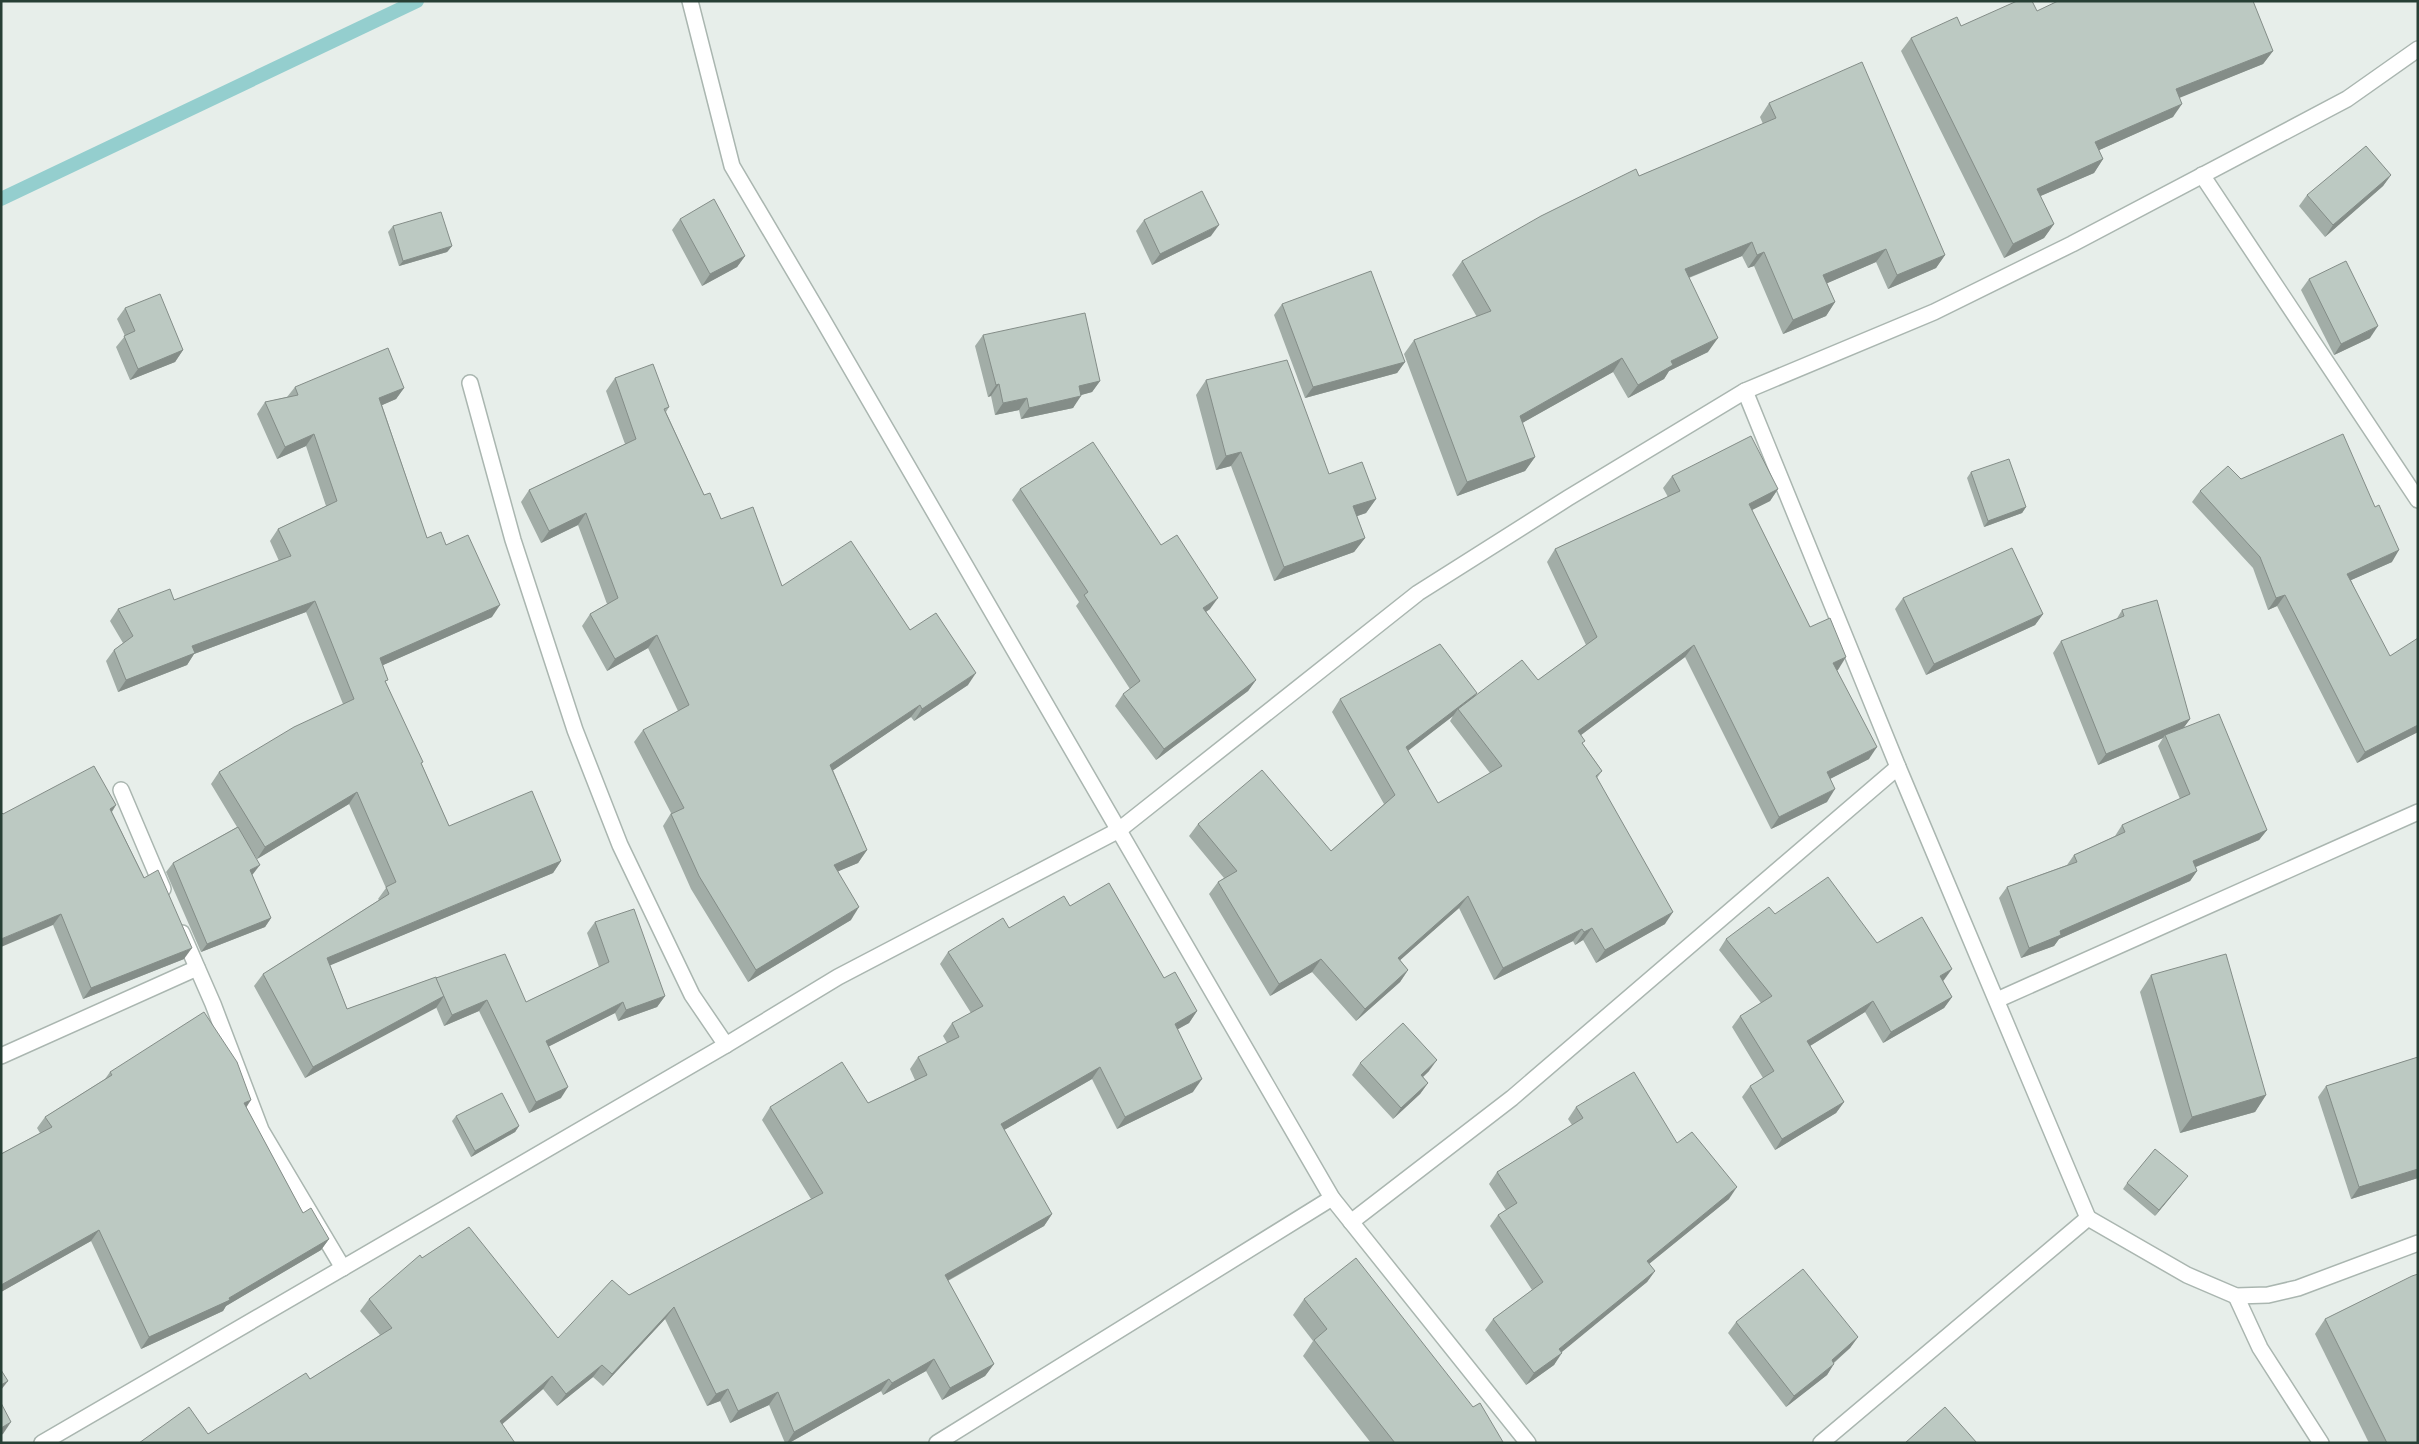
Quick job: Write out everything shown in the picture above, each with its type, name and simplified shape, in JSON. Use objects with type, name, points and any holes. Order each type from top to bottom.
[{"type":"street","points":[[690,1],[732,166],[1332,1198],[1528,1443]]},
{"type":"street","points":[[42,1443],[726,1045],[838,977],[1119,830],[1418,593],[1568,498],[1745,391],[1934,312],[2072,244],[2347,99],[2418,49]]},
{"type":"street","points":[[2202,176],[2418,500]]},
{"type":"street","points":[[470,383],[513,540],[574,730],[624,854],[692,995],[726,1045]]},
{"type":"street","points":[[1745,391],[1898,767],[2088,1218],[2187,1275],[2236,1296],[2268,1295],[2298,1288],[2418,1243]]},
{"type":"street","points":[[1351,1222],[1512,1098],[1898,767]]},
{"type":"street","points":[[121,790],[170,906]]},
{"type":"street","points":[[1997,1000],[2418,812]]},
{"type":"street","points":[[178,924],[261,1130],[343,1268]]},
{"type":"street","points":[[1,1056],[197,968]]},
{"type":"street","points":[[937,1443],[1332,1198]]},
{"type":"street","points":[[1822,1443],[2088,1218]]},
{"type":"street","points":[[2236,1296],[2260,1348],[2321,1443]]},
{"type":"building","points":[[2017,1],[2032,1],[2037,11],[2058,1],[2253,1],[2273,51],[2176,89],[2182,104],[2095,142],[2103,159],[2037,189],[2054,224],[2013,244],[1911,38],[1957,17],[1961,26]]},
{"type":"building","points":[[1862,62],[1945,255],[1897,275],[1886,249],[1823,275],[1835,302],[1793,320],[1764,252],[1757,255],[1752,242],[1685,269],[1718,338],[1671,361],[1673,365],[1638,385],[1622,358],[1520,416],[1535,457],[1467,482],[1414,340],[1491,311],[1462,261],[1541,216],[1636,169],[1639,176],[1776,118],[1769,103]]},
{"type":"building","points":[[2366,146],[2391,175],[2333,225],[2307,195]]},
{"type":"building","points":[[1202,191],[1219,225],[1160,254],[1144,220]]},
{"type":"building","points":[[714,199],[745,256],[710,274],[680,219]]},
{"type":"building","points":[[441,212],[452,246],[403,261],[393,226]]},
{"type":"building","points":[[2346,261],[2378,326],[2341,344],[2309,279]]},
{"type":"building","points":[[1371,271],[1405,362],[1313,387],[1282,304]]},
{"type":"building","points":[[160,294],[183,350],[138,369],[124,336],[135,331],[125,308]]},
{"type":"building","points":[[1085,313],[1100,381],[1079,386],[1081,396],[1029,408],[1027,398],[1003,403],[999,384],[996,385],[983,335]]},
{"type":"building","points":[[388,348],[404,388],[379,398],[427,538],[441,532],[446,545],[468,535],[500,605],[380,658],[388,680],[385,681],[423,762],[421,763],[449,826],[532,791],[561,861],[327,958],[347,1009],[436,977],[444,996],[313,1067],[263,974],[389,894],[386,887],[396,882],[357,792],[265,847],[219,772],[294,727],[354,699],[315,601],[192,646],[195,653],[126,680],[114,650],[133,636],[118,609],[170,589],[174,600],[291,556],[278,529],[337,501],[314,434],[285,447],[265,402],[298,395],[295,387]]},
{"type":"building","points":[[1287,360],[1329,474],[1362,462],[1376,499],[1353,506],[1365,538],[1284,567],[1241,452],[1226,456],[1206,380]]},
{"type":"building","points":[[653,364],[669,407],[664,409],[704,495],[710,493],[721,519],[753,507],[782,586],[851,541],[910,630],[936,613],[976,673],[922,709],[920,705],[830,765],[867,850],[834,865],[859,907],[756,970],[699,876],[671,814],[684,808],[643,730],[689,705],[657,635],[615,659],[590,614],[618,598],[586,513],[549,531],[529,490],[636,439],[615,378]]},
{"type":"building","points":[[2343,434],[2375,507],[2379,505],[2399,550],[2347,574],[2390,656],[2418,638],[2418,725],[2365,752],[2285,595],[2276,598],[2260,557],[2200,491],[2228,466],[2241,479]]},
{"type":"building","points":[[1751,436],[1778,489],[1749,504],[1810,627],[1830,618],[1846,657],[1833,663],[1877,747],[1827,772],[1835,789],[1779,817],[1694,645],[1578,731],[1585,741],[1582,743],[1602,771],[1596,776],[1673,912],[1605,950],[1592,928],[1584,932],[1582,929],[1503,968],[1468,896],[1398,958],[1408,970],[1365,1009],[1321,959],[1279,984],[1218,882],[1237,871],[1198,824],[1262,770],[1331,851],[1395,795],[1340,699],[1440,644],[1477,693],[1406,747],[1438,803],[1502,766],[1458,709],[1522,660],[1538,680],[1597,637],[1555,549],[1680,491],[1672,476]]},
{"type":"building","points":[[1093,442],[1161,545],[1177,535],[1218,598],[1203,608],[1256,680],[1164,749],[1123,694],[1140,681],[1084,595],[1088,592],[1020,489]]},
{"type":"building","points":[[2009,459],[2026,507],[1988,521],[1971,472]]},
{"type":"building","points":[[2012,548],[2043,614],[1934,664],[1903,598]]},
{"type":"building","points":[[2157,600],[2190,719],[2106,754],[2061,641],[2124,616],[2122,610]]},
{"type":"building","points":[[2219,714],[2267,830],[2193,861],[2197,871],[2060,931],[2061,935],[2029,948],[2007,887],[2077,862],[2074,855],[2125,832],[2122,825],[2190,794],[2165,735]]},
{"type":"building","points":[[94,766],[116,805],[110,809],[144,878],[158,870],[192,948],[91,988],[61,914],[1,939],[1,812],[3,814]]},
{"type":"building","points":[[238,827],[260,865],[250,870],[271,918],[207,944],[173,863]]},
{"type":"building","points":[[1828,877],[1877,943],[1922,917],[1952,969],[1940,976],[1952,997],[1891,1032],[1873,1001],[1807,1041],[1844,1102],[1782,1139],[1750,1086],[1774,1071],[1740,1016],[1772,996],[1726,939],[1769,907],[1775,914]]},
{"type":"building","points":[[1109,883],[1164,978],[1175,972],[1197,1011],[1175,1024],[1202,1079],[1125,1117],[1100,1067],[1001,1124],[1052,1214],[945,1275],[994,1364],[950,1388],[934,1359],[892,1383],[889,1379],[794,1432],[778,1392],[738,1411],[728,1389],[716,1394],[674,1307],[612,1374],[602,1365],[566,1394],[552,1376],[500,1421],[515,1443],[139,1443],[189,1407],[208,1434],[306,1373],[310,1379],[392,1328],[369,1299],[420,1255],[422,1258],[469,1227],[558,1338],[612,1280],[629,1295],[823,1193],[770,1107],[842,1062],[868,1103],[927,1075],[918,1057],[959,1037],[952,1023],[983,1006],[948,952],[1003,918],[1009,928],[1064,896],[1070,906]]},
{"type":"building","points":[[634,909],[665,996],[626,1010],[623,1002],[546,1041],[568,1087],[536,1102],[487,1000],[452,1015],[436,978],[505,954],[526,1002],[609,962],[595,922]]},
{"type":"building","points":[[2226,954],[2266,1095],[2192,1117],[2151,975]]},
{"type":"building","points":[[204,1012],[237,1062],[251,1100],[244,1103],[303,1213],[311,1208],[329,1239],[229,1298],[230,1300],[149,1337],[99,1230],[1,1285],[1,1154],[52,1127],[45,1117],[112,1075],[110,1072]]},
{"type":"building","points":[[1403,1023],[1437,1060],[1421,1075],[1428,1083],[1401,1108],[1360,1063]]},
{"type":"building","points":[[2418,1057],[2418,1169],[2359,1187],[2326,1086]]},
{"type":"building","points":[[1634,1072],[1677,1143],[1692,1132],[1737,1187],[1647,1261],[1655,1271],[1559,1349],[1562,1353],[1534,1373],[1493,1319],[1543,1282],[1498,1215],[1517,1203],[1497,1172],[1583,1118],[1576,1107]]},
{"type":"building","points":[[502,1093],[519,1126],[475,1151],[456,1116]]},
{"type":"building","points":[[2155,1149],[2188,1176],[2159,1210],[2127,1183]]},
{"type":"building","points":[[1356,1258],[1473,1407],[1480,1403],[1503,1442],[1395,1443],[1314,1340],[1327,1329],[1304,1299]]},
{"type":"building","points":[[1803,1269],[1858,1337],[1832,1360],[1834,1364],[1794,1396],[1736,1322]]},
{"type":"building","points":[[2418,1274],[2418,1443],[2387,1443],[2325,1319]]},
{"type":"building","points":[[1,1370],[8,1381],[1,1385]]},
{"type":"building","points":[[1,1403],[11,1422],[1,1428]]},
{"type":"building","points":[[1945,1407],[1977,1443],[1905,1443]]},
{"type":"waterway","points":[[1,199],[417,1]]}]
